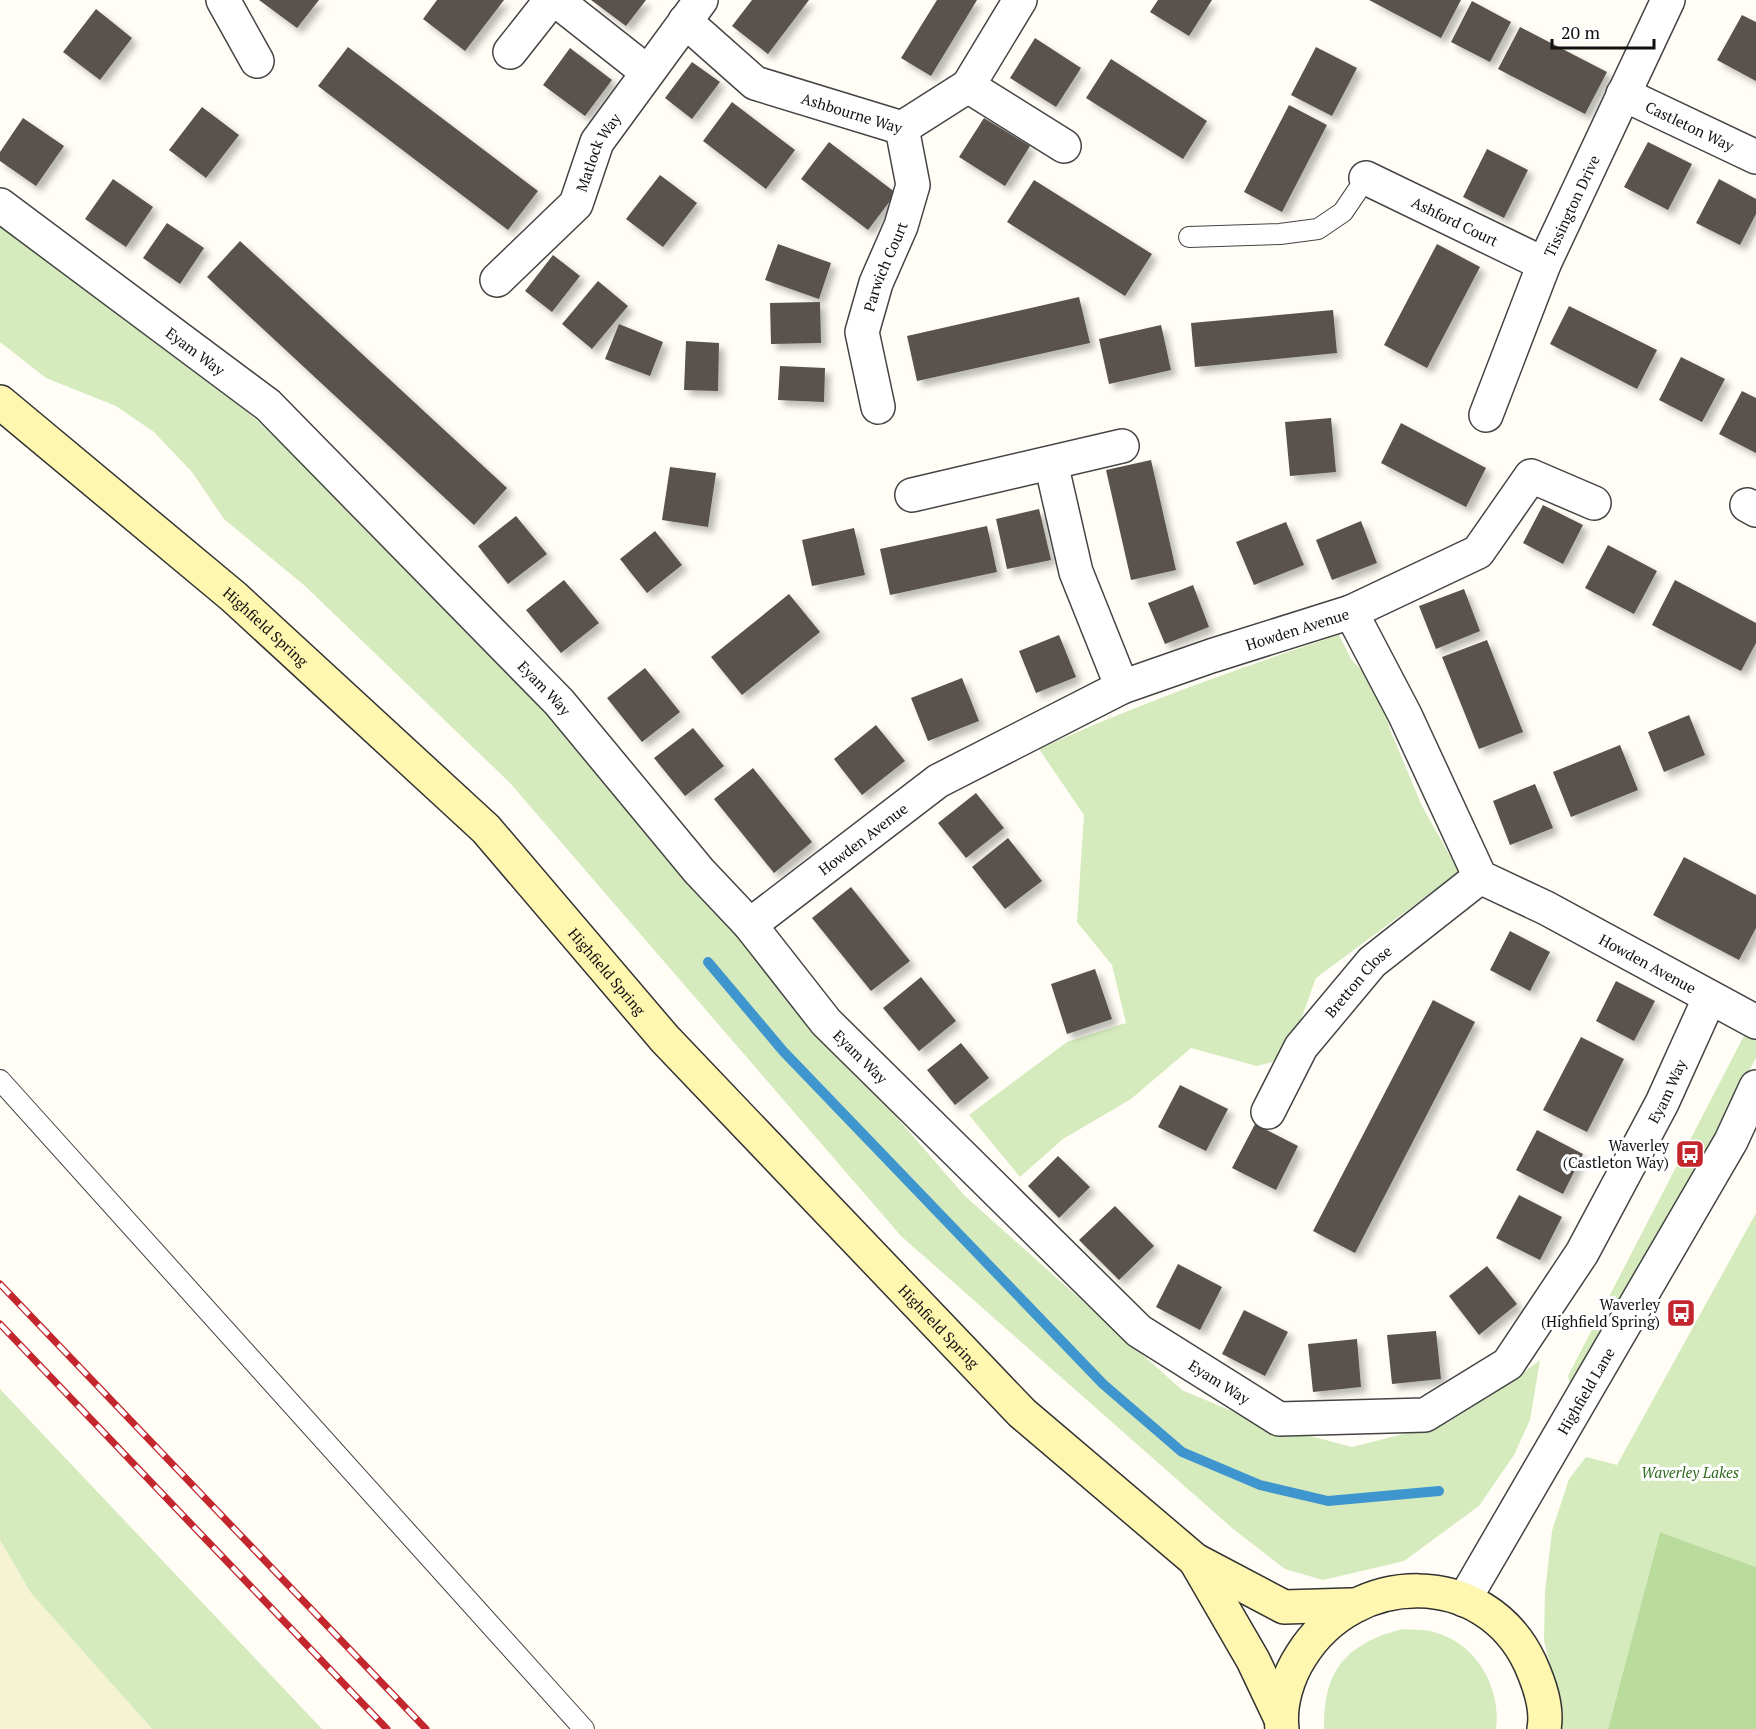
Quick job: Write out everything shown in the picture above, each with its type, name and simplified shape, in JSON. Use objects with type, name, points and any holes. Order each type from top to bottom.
[{"type":"main road","name":"Highfield Spring","points":[[0,402],[234,597],[486,829],[665,1039],[1022,1413],[1194,1560]]},
{"type":"main road","points":[[1194,1560],[1284,1607],[1351,1605],[1387,1592],[1426,1590],[1464,1600],[1497,1620],[1523,1648],[1540,1684],[1544,1729]]},
{"type":"main road","points":[[1194,1560],[1253,1660],[1281,1724]]},
{"type":"main road","points":[[1281,1724],[1290,1673],[1314,1634],[1351,1605]]},
{"type":"street","points":[[223,0],[257,61]]},
{"type":"street","points":[[510,52],[551,0]]},
{"type":"street","points":[[556,0],[646,71]]},
{"type":"street","name":"Ashbourne Way","points":[[693,10],[755,83],[902,128],[968,86],[1020,0]]},
{"type":"street","name":"Tissington Drive","points":[[1486,415],[1544,264],[1668,0]]},
{"type":"street","name":"Matlock Way","points":[[497,280],[576,204],[597,142],[646,71],[693,10]]},
{"type":"street","points":[[968,86],[1064,146]]},
{"type":"street","name":"Castleton Way","points":[[1623,94],[1756,157]]},
{"type":"street","name":"Parwich Court","points":[[878,407],[862,332],[876,283],[901,226],[913,185],[902,128]]},
{"type":"street","name":"Ashford Court","points":[[1366,178],[1544,264]]},
{"type":"street","name":"Eyam Way","points":[[0,205],[268,405],[559,702],[699,871],[750,925],[826,1022],[1139,1331],[1278,1419],[1425,1415],[1508,1364],[1582,1253],[1662,1103],[1709,999]]},
{"type":"street","points":[[912,495],[1122,446]]},
{"type":"street","points":[[1051,463],[1076,572],[1122,687]]},
{"type":"street","points":[[1351,612],[1478,552],[1531,476],[1594,502]]},
{"type":"street","name":"Howden Avenue","points":[[750,925],[938,781],[1122,687],[1210,656],[1351,612],[1405,715],[1480,877],[1546,908],[1709,999],[1756,1022]]},
{"type":"street","name":"Bretton Close","points":[[1268,1112],[1301,1047],[1372,962],[1480,877]]},
{"type":"street","name":"Highfield Lane","points":[[1464,1600],[1731,1141],[1756,1087]]},
{"type":"lane","points":[[1189,237],[1280,234],[1318,229],[1343,212],[1366,178]]},
{"type":"lane","points":[[0,1080],[584,1729]]},
{"type":"shaded area","points":[[0,1540],[31,1593],[152,1729],[0,1729]]},
{"type":"green space","points":[[0,216],[163,332],[442,595],[581,738],[772,974],[965,1196],[1182,1390],[1258,1422],[1352,1447],[1447,1423],[1505,1386],[1540,1360],[1530,1420],[1514,1455],[1479,1506],[1404,1561],[1323,1580],[1285,1569],[1232,1528],[901,1236],[510,783],[305,586],[224,519],[192,472],[154,432],[116,406],[46,378],[0,342]]},
{"type":"green space","points":[[1339,635],[1351,659],[1377,687],[1391,732],[1422,806],[1459,872],[1316,978],[1287,1058],[1257,1066],[1191,1048],[1131,1099],[1063,1139],[1020,1177],[969,1115],[1067,1042],[1126,1023],[1112,965],[1077,922],[1084,815],[1039,749],[1188,688]]},
{"type":"green space","points":[[1749,1026],[1756,1039],[1756,1058],[1573,1394],[1568,1376]]},
{"type":"green space","name":"Waverley Lakes","points":[[1756,1213],[1756,1567],[1660,1532],[1608,1729],[1558,1729],[1555,1684],[1544,1641],[1545,1592],[1552,1531],[1569,1479],[1586,1457],[1617,1465]]},
{"type":"green space","points":[[0,1389],[322,1729],[152,1729],[31,1593],[0,1540]]},
{"type":"green space","points":[[1660,1532],[1756,1567],[1756,1729],[1608,1729]]},
{"type":"green space","points":[[1402,1629],[1427,1630],[1446,1636],[1460,1644],[1472,1655],[1482,1667],[1489,1681],[1497,1713],[1496,1729],[1324,1729],[1328,1691],[1333,1675],[1342,1663],[1352,1652],[1366,1643]]},
{"type":"building","points":[[259,0],[319,0],[297,28]]},
{"type":"building","points":[[437,0],[504,0],[465,51],[423,19]]},
{"type":"building","points":[[591,0],[646,0],[626,26]]},
{"type":"building","points":[[752,0],[809,0],[768,54],[732,26]]},
{"type":"building","points":[[937,0],[977,0],[931,76],[901,58]]},
{"type":"building","points":[[1158,0],[1212,0],[1189,36],[1150,12]]},
{"type":"building","points":[[1369,0],[1461,0],[1441,38]]},
{"type":"building","points":[[1472,1],[1511,22],[1490,62],[1451,42]]},
{"type":"building","points":[[96,9],[132,38],[100,80],[63,52]]},
{"type":"building","points":[[1742,15],[1756,22],[1756,81],[1717,60]]},
{"type":"building","points":[[1520,27],[1607,72],[1585,114],[1498,69]]},
{"type":"building","points":[[1035,38],[1081,68],[1056,107],[1010,78]]},
{"type":"building","points":[[348,47],[538,191],[508,230],[318,86]]},
{"type":"building","points":[[1316,47],[1357,68],[1332,116],[1291,95]]},
{"type":"building","points":[[570,48],[612,80],[585,116],[543,85]]},
{"type":"building","points":[[1111,59],[1207,121],[1183,159],[1086,98]]},
{"type":"building","points":[[692,62],[720,82],[692,119],[665,98]]},
{"type":"building","points":[[732,102],[795,150],[766,189],[703,141]]},
{"type":"building","points":[[1289,105],[1327,125],[1282,212],[1244,192]]},
{"type":"building","points":[[202,107],[239,135],[206,178],[169,150]]},
{"type":"building","points":[[23,118],[64,146],[36,186],[0,161],[0,152]]},
{"type":"building","points":[[984,118],[1030,146],[1005,186],[959,157]]},
{"type":"building","points":[[829,142],[896,193],[868,230],[801,179]]},
{"type":"building","points":[[1648,142],[1692,164],[1668,210],[1624,187]]},
{"type":"building","points":[[1487,149],[1528,170],[1504,218],[1463,197]]},
{"type":"building","points":[[660,175],[697,203],[663,247],[626,219]]},
{"type":"building","points":[[113,179],[153,207],[126,247],[85,219]]},
{"type":"building","points":[[1719,179],[1756,199],[1756,214],[1740,245],[1696,223]]},
{"type":"building","points":[[1034,180],[1152,254],[1125,296],[1007,222]]},
{"type":"building","points":[[167,223],[204,248],[180,284],[143,258]]},
{"type":"building","points":[[240,241],[507,488],[474,525],[207,277]]},
{"type":"building","points":[[778,244],[831,263],[819,299],[765,280]]},
{"type":"building","points":[[1437,244],[1480,267],[1427,368],[1384,345]]},
{"type":"building","points":[[553,255],[580,276],[552,312],[525,291]]},
{"type":"building","points":[[598,281],[628,306],[592,349],[562,324]]},
{"type":"building","points":[[1079,297],[1090,343],[917,381],[907,336]]},
{"type":"building","points":[[820,302],[821,343],[771,344],[770,303]]},
{"type":"building","points":[[1569,306],[1657,350],[1637,389],[1550,344]]},
{"type":"building","points":[[1333,310],[1337,353],[1195,367],[1191,323]]},
{"type":"building","points":[[619,324],[663,342],[650,376],[605,359]]},
{"type":"building","points":[[1161,325],[1171,370],[1109,384],[1099,339]]},
{"type":"building","points":[[686,341],[719,343],[718,391],[684,390]]},
{"type":"building","points":[[1681,357],[1725,379],[1702,422],[1659,400]]},
{"type":"building","points":[[780,366],[825,368],[824,402],[778,400]]},
{"type":"building","points":[[1742,391],[1756,398],[1756,453],[1719,434]]},
{"type":"building","points":[[1331,418],[1336,472],[1290,476],[1285,422]]},
{"type":"building","points":[[1401,423],[1486,468],[1466,507],[1381,463]]},
{"type":"building","points":[[1151,460],[1176,570],[1131,580],[1106,470]]},
{"type":"building","points":[[670,467],[716,473],[708,527],[662,520]]},
{"type":"building","points":[[1543,505],[1583,525],[1563,564],[1523,543]]},
{"type":"building","points":[[1039,509],[1051,560],[1007,569],[996,519]]},
{"type":"building","points":[[516,516],[547,554],[508,584],[478,546]]},
{"type":"building","points":[[1361,521],[1377,563],[1332,580],[1316,540]]},
{"type":"building","points":[[1286,522],[1304,565],[1254,585],[1236,542]]},
{"type":"building","points":[[987,526],[997,572],[890,595],[880,549]]},
{"type":"building","points":[[854,528],[865,575],[812,586],[802,540]]},
{"type":"building","points":[[655,531],[682,565],[647,593],[620,559]]},
{"type":"building","points":[[1608,545],[1657,571],[1634,614],[1585,588]]},
{"type":"building","points":[[564,580],[599,623],[561,653],[526,610]]},
{"type":"building","points":[[1675,580],[1756,623],[1756,643],[1741,671],[1652,625]]},
{"type":"building","points":[[1193,585],[1209,627],[1165,644],[1148,603]]},
{"type":"building","points":[[1464,589],[1480,631],[1436,649],[1419,606]]},
{"type":"building","points":[[789,594],[820,632],[742,695],[711,657]]},
{"type":"building","points":[[1059,635],[1076,677],[1036,693],[1019,651]]},
{"type":"building","points":[[1487,640],[1523,732],[1479,749],[1442,657]]},
{"type":"building","points":[[645,668],[680,712],[642,742],[607,698]]},
{"type":"building","points":[[962,678],[979,721],[928,741],[911,698]]},
{"type":"building","points":[[1689,715],[1705,755],[1664,772],[1648,732]]},
{"type":"building","points":[[876,725],[905,761],[862,795],[834,759]]},
{"type":"building","points":[[693,728],[724,766],[685,796],[654,758]]},
{"type":"building","points":[[1620,745],[1638,790],[1571,817],[1553,772]]},
{"type":"building","points":[[753,768],[812,842],[774,873],[714,799]]},
{"type":"building","points":[[1535,784],[1553,828],[1510,845],[1493,801]]},
{"type":"building","points":[[976,793],[1004,828],[966,858],[938,823]]},
{"type":"building","points":[[1008,838],[1042,881],[1005,909],[972,867]]},
{"type":"building","points":[[1684,857],[1756,895],[1756,928],[1739,960],[1653,915]]},
{"type":"building","points":[[851,887],[910,961],[871,991],[812,918]]},
{"type":"building","points":[[1510,931],[1550,952],[1530,991],[1490,970]]},
{"type":"building","points":[[1095,969],[1112,1019],[1067,1034],[1051,984]]},
{"type":"building","points":[[921,977],[956,1021],[919,1051],[883,1008]]},
{"type":"building","points":[[1616,981],[1655,1001],[1634,1041],[1596,1021]]},
{"type":"building","points":[[1433,1000],[1475,1022],[1355,1253],[1313,1231]]},
{"type":"building","points":[[1581,1037],[1624,1059],[1587,1132],[1543,1110]]},
{"type":"building","points":[[961,1043],[989,1078],[955,1105],[927,1070]]},
{"type":"building","points":[[1180,1085],[1228,1109],[1206,1151],[1158,1127]]},
{"type":"building","points":[[1255,1124],[1298,1146],[1276,1190],[1232,1168]]},
{"type":"building","points":[[1537,1130],[1583,1154],[1563,1194],[1516,1170]]},
{"type":"building","points":[[1058,1156],[1090,1187],[1059,1218],[1028,1186]]},
{"type":"building","points":[[1519,1195],[1562,1217],[1540,1260],[1496,1238]]},
{"type":"building","points":[[1115,1206],[1154,1246],[1119,1280],[1079,1240]]},
{"type":"building","points":[[1178,1264],[1222,1287],[1200,1330],[1156,1307]]},
{"type":"building","points":[[1487,1266],[1517,1304],[1479,1335],[1449,1296]]},
{"type":"building","points":[[1244,1310],[1288,1332],[1265,1376],[1222,1354]]},
{"type":"building","points":[[1436,1331],[1441,1379],[1392,1384],[1387,1335]]},
{"type":"building","points":[[1357,1339],[1361,1387],[1313,1392],[1308,1344]]},
{"type":"waterway","points":[[708,962],[783,1051],[1103,1384],[1182,1452],[1260,1485],[1328,1501],[1439,1491]]},
{"type":"railway","points":[[0,1284],[426,1729]]},
{"type":"railway","points":[[0,1324],[387,1729]]},
{"type":"place","name":"Waverley (Castleton Way)","points":[[1690,1154]]},
{"type":"place","name":"Waverley (Highfield Spring)","points":[[1681,1313]]}]
